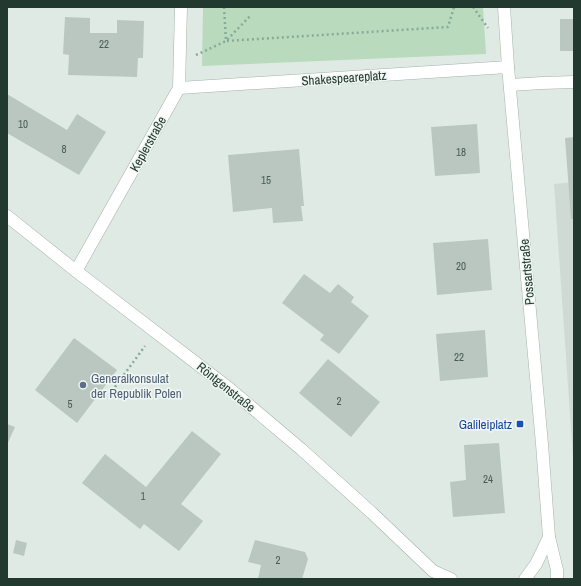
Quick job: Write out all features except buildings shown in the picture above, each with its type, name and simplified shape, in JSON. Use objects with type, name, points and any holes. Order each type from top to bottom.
[{"type":"street","name":"Keplerstraße","points":[[76,271],[179,88],[181,7]]},
{"type":"street","name":"Possartstraße","points":[[504,7],[549,537]]},
{"type":"street","name":"Shakespeareplatz","points":[[179,88],[508,67]]},
{"type":"street","points":[[510,85],[574,82]]},
{"type":"street","name":"Röntgenstraße","points":[[7,216],[230,389],[301,449],[360,502],[435,575],[451,579]]},
{"type":"street","points":[[525,579],[536,564],[549,537]]},
{"type":"street","points":[[549,537],[557,570],[557,579]]},
{"type":"path","points":[[224,7],[226,41]]},
{"type":"path","points":[[180,62],[226,41],[448,27],[454,7]]},
{"type":"path","points":[[474,7],[491,33]]},
{"type":"path","points":[[226,41],[251,15]]},
{"type":"path","points":[[115,387],[144,346]]},
{"type":"shaded area","points":[[574,182],[574,472],[554,184]]},
{"type":"green space","points":[[203,7],[483,7],[486,54],[202,66]]},
{"type":"place","name":"Generalkonsulat der Republik Polen","points":[[83,385]]},
{"type":"place","name":"Galileiplatz","points":[[520,424]]}]
